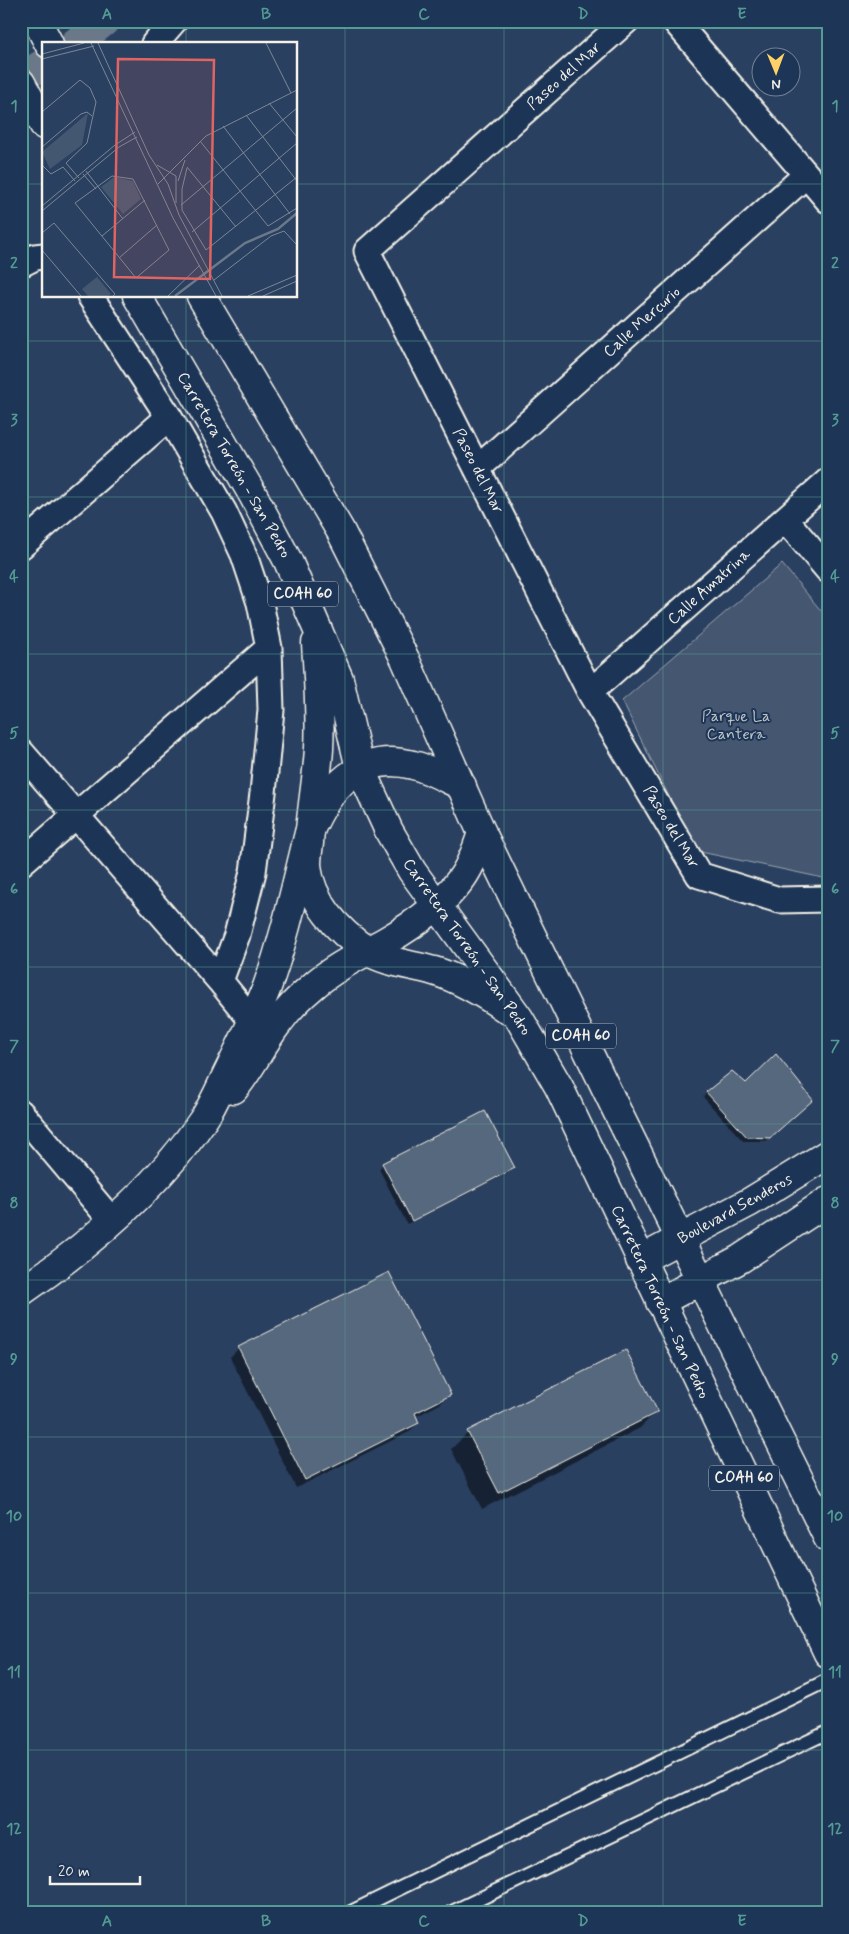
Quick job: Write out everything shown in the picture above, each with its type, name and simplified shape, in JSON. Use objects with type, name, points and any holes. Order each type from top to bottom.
[{"type":"main road","points":[[37,21],[48,42]]},
{"type":"main road","points":[[21,84],[42,121]]},
{"type":"main road","name":"Carretera Torreón - San Pedro","points":[[138,298],[253,495],[288,561],[339,679],[360,768],[388,831],[412,871],[519,1018],[559,1087],[828,1654]]},
{"type":"main road","name":"COAH 60","points":[[202,298],[340,530],[406,658],[482,833],[680,1240],[828,1538]]},
{"type":"main road","points":[[315,621],[319,690],[319,746],[307,866],[313,887],[322,906],[334,924],[367,950],[394,963],[433,971],[457,980],[488,996],[519,1018]]},
{"type":"main road","points":[[206,1116],[253,1022],[267,987],[283,937],[309,834],[326,800],[340,784],[360,768],[384,763],[412,765],[433,772],[462,786]]},
{"type":"main road","points":[[21,1292],[57,1268],[112,1222],[159,1174],[206,1116],[235,1088],[292,1005],[313,986],[339,967],[414,923],[437,904],[462,877],[474,857],[482,833]]},
{"type":"main road","name":"Boulevard Senderos","points":[[640,1260],[750,1202],[828,1154]]},
{"type":"main road","points":[[660,1302],[701,1281],[778,1235],[828,1201]]},
{"type":"street","points":[[156,42],[174,21]]},
{"type":"street","name":"Paseo del Mar","points":[[626,21],[367,251],[590,692],[699,875],[779,900],[828,899]]},
{"type":"street","points":[[674,21],[828,200]]},
{"type":"street","name":"Calle Mercurio","points":[[477,469],[806,175]]},
{"type":"street","points":[[21,264],[35,257],[42,256]]},
{"type":"street","points":[[91,298],[170,417],[224,512],[244,554],[260,603],[269,648],[271,710],[263,793],[252,872],[237,935],[220,981]]},
{"type":"street","points":[[21,546],[170,417]]},
{"type":"street","name":"Calle Amatrina","points":[[590,692],[828,481]]},
{"type":"street","points":[[785,519],[828,570]]},
{"type":"street","points":[[21,863],[269,648]]},
{"type":"street","points":[[21,752],[220,981],[253,1022]]},
{"type":"street","points":[[21,1113],[112,1222]]},
{"type":"lane","points":[[349,1913],[828,1680]]},
{"type":"lane","points":[[450,1913],[828,1732]]},
{"type":"green space","name":"Parque La Cantera","points":[[782,564],[828,619],[828,879],[696,851],[622,701]]},
{"type":"building","points":[[776,1054],[813,1100],[770,1138],[747,1137],[706,1092],[732,1071],[746,1083]]},
{"type":"building","points":[[485,1111],[515,1168],[412,1221],[382,1163]]},
{"type":"building","points":[[389,1272],[451,1395],[415,1413],[419,1423],[305,1480],[238,1347]]},
{"type":"building","points":[[626,1350],[658,1412],[499,1493],[467,1431]]},
{"type":"waterway","points":[[78,42],[104,21]]},
{"type":"waterway","points":[[21,78],[42,65]]}]
